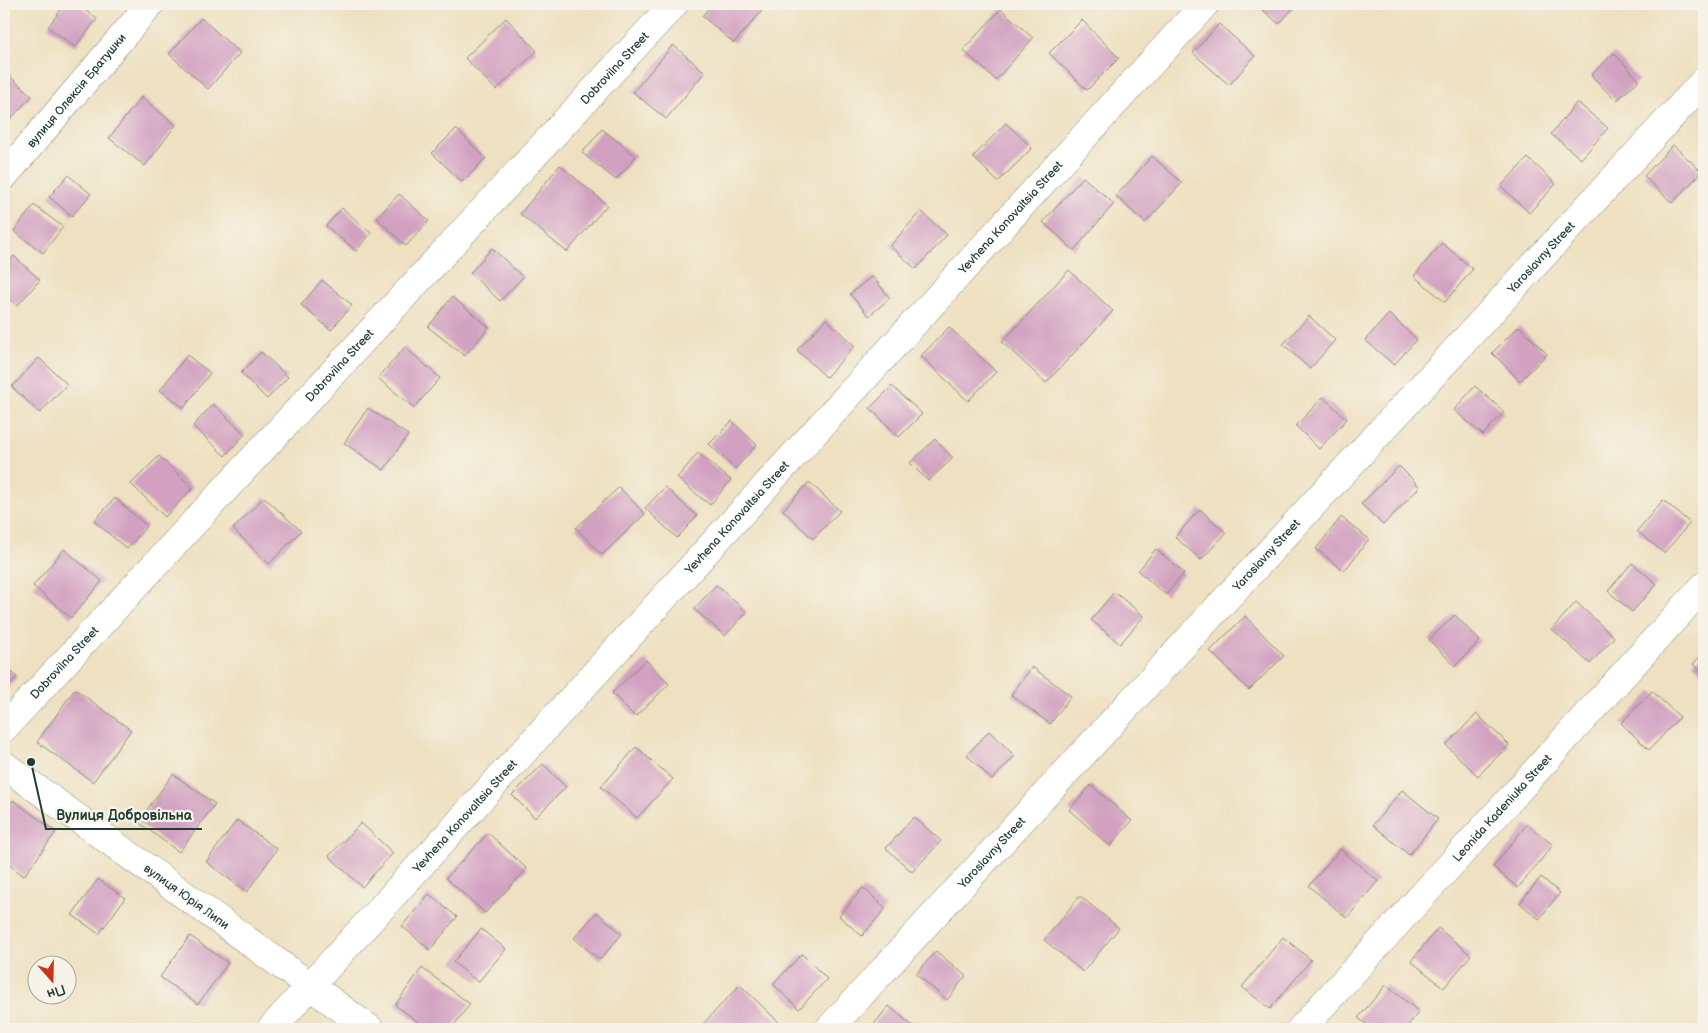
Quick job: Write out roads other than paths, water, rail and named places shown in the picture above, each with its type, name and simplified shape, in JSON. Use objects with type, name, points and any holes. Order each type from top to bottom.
[{"type":"street","name":"вулиця Олексія Братушки","points":[[4,176],[150,4]]},
{"type":"street","name":"Dobrovilna Street","points":[[4,728],[674,4]]},
{"type":"street","name":"Yevhena Konovaltsia Street","points":[[271,1029],[1204,4]]},
{"type":"street","name":"Yaroslavny Street","points":[[829,1029],[1704,81]]},
{"type":"street","name":"Leonida Kadeniuka Street","points":[[1301,1029],[1704,586]]},
{"type":"street","name":"вулиця Юрія Липи","points":[[4,765],[370,1029]]},
{"type":"place","name":"Вулиця Добровільна","points":[[31,762]]}]
